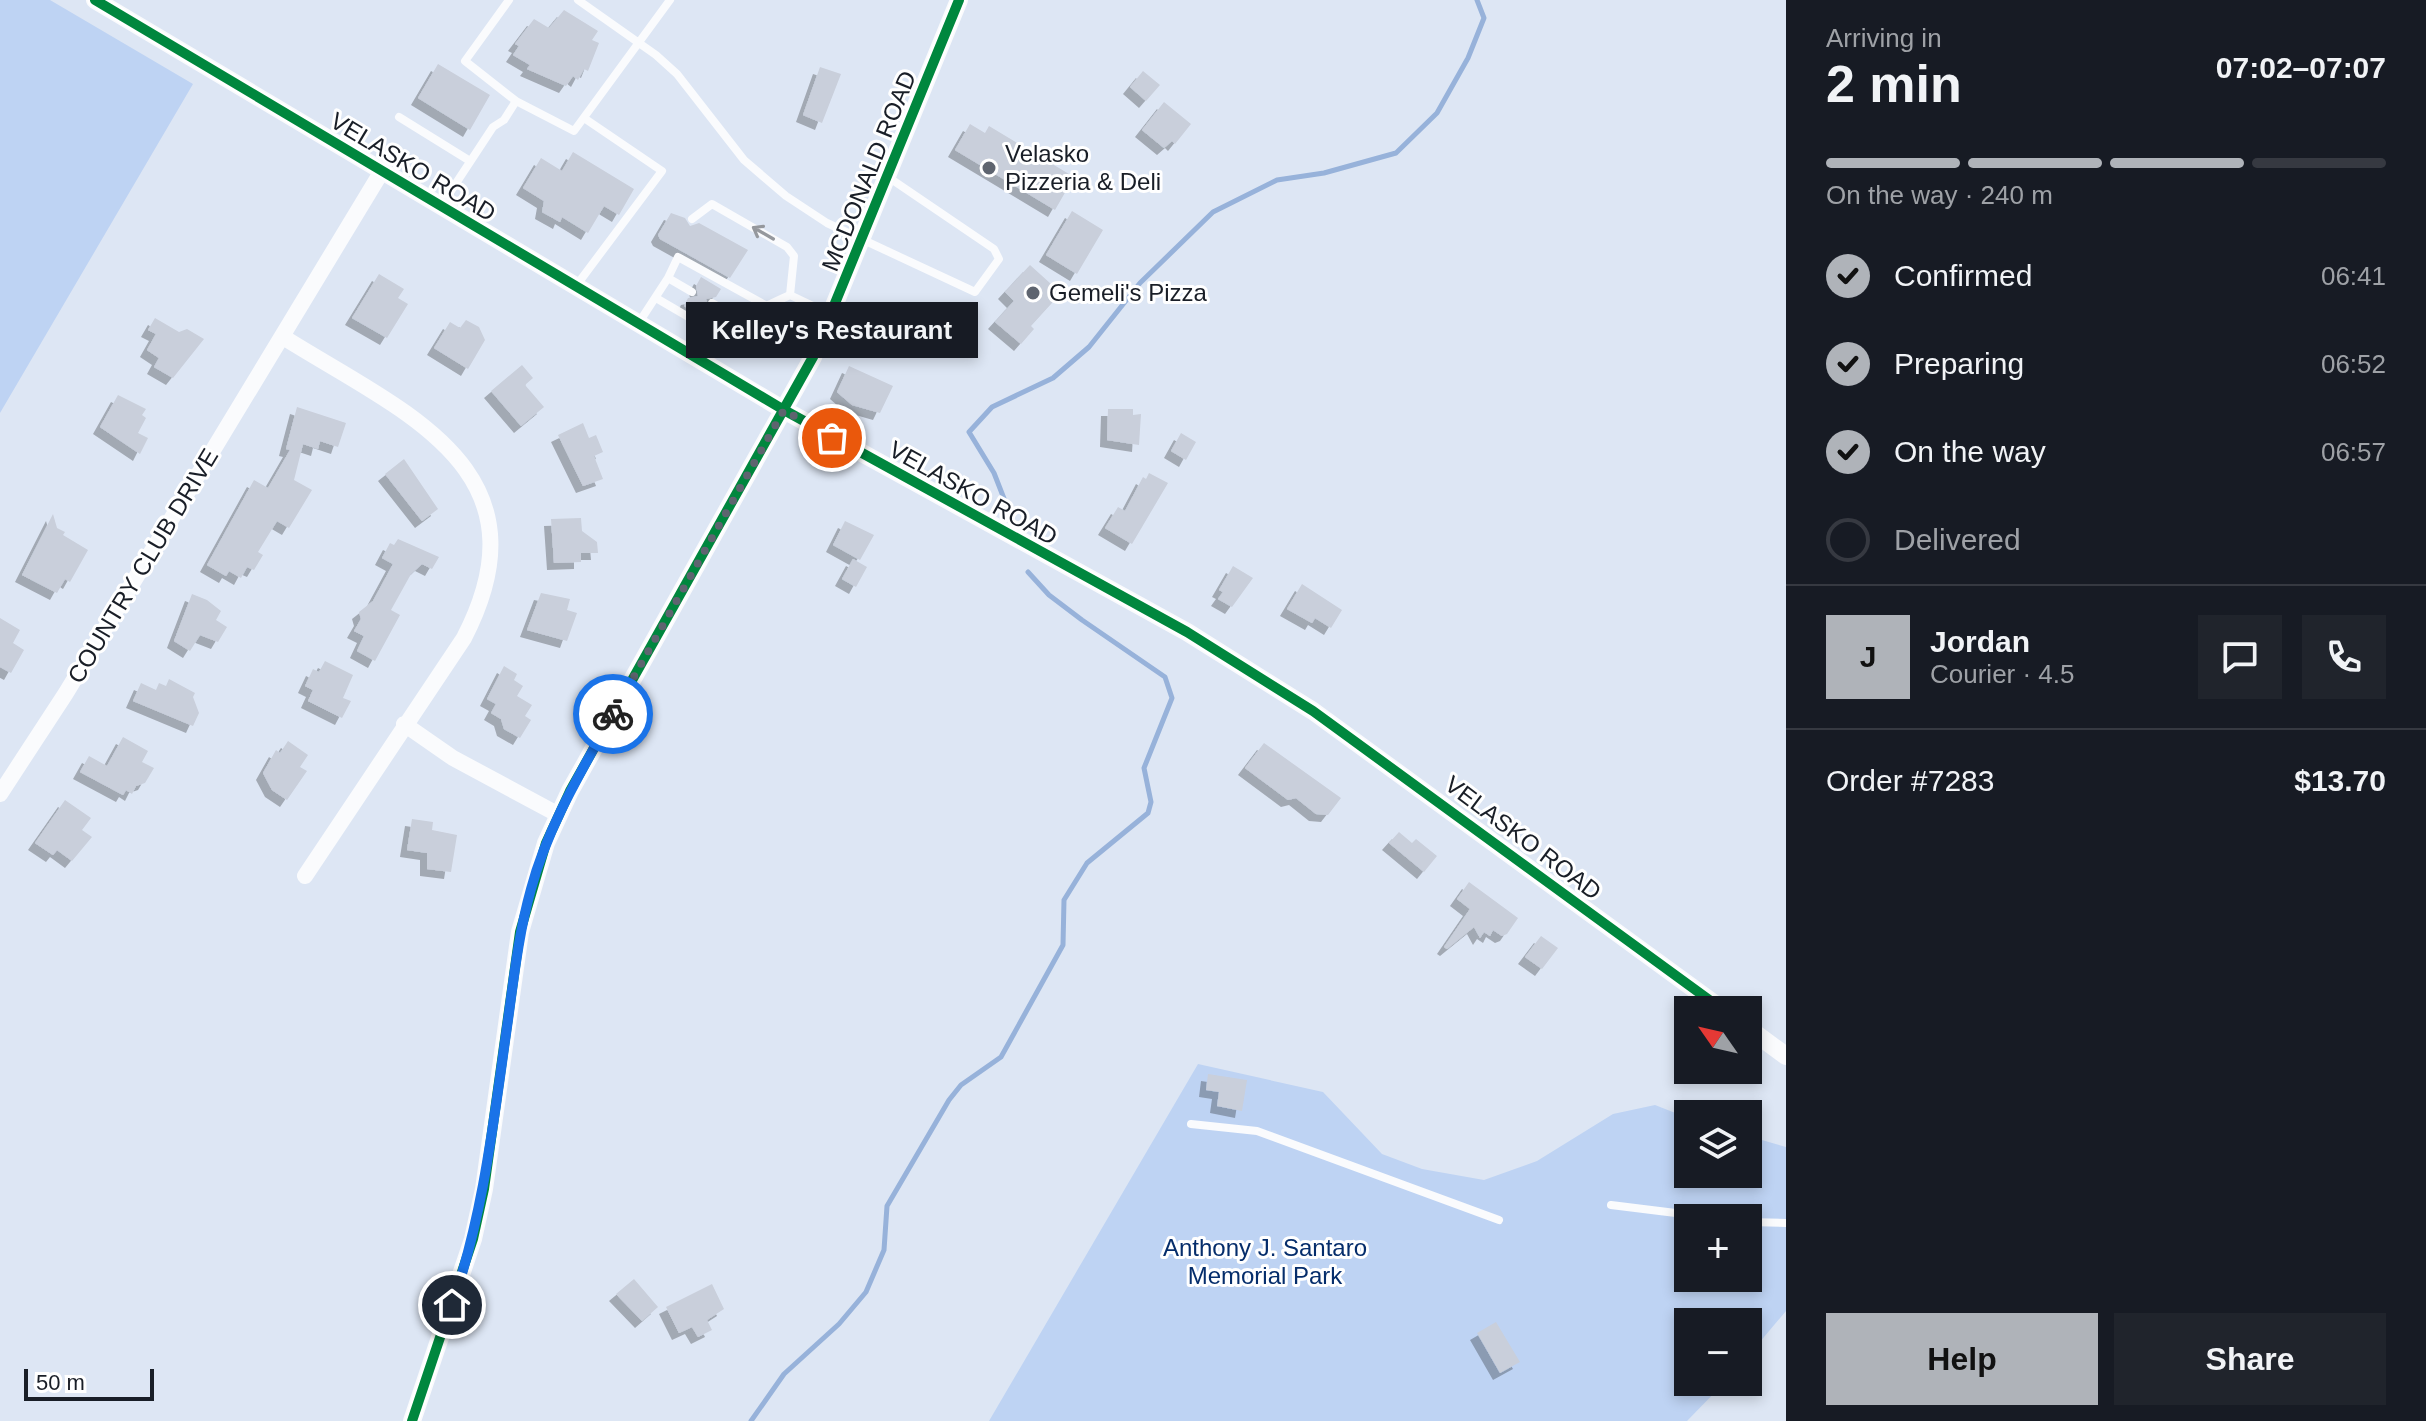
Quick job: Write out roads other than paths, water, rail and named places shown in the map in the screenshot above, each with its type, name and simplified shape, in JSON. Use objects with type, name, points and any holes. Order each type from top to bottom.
[{"type":"street","name":"VELASKO ROAD","points":[[95,0],[784,410],[1005,535],[1187,632],[1313,711],[1704,996]]},
{"type":"street","name":"MCDONALD ROAD","points":[[412,1421],[473,1239],[484,1189],[520,932],[531,888],[559,815],[784,410],[831,314],[959,0]]},
{"type":"street","name":"COUNTRY CLUB DRIVE","points":[[0,794],[75,680],[382,171]]},
{"type":"street","points":[[283,337],[430,429],[457,454],[487,512],[492,546],[490,575],[480,607],[464,638],[305,876]]},
{"type":"street","points":[[404,724],[453,758],[559,815]]},
{"type":"street","points":[[1762,1038],[1786,1056]]},
{"type":"lane","points":[[509,0],[465,61],[516,101],[574,131],[670,0]]},
{"type":"lane","points":[[578,0],[677,74],[744,160],[786,196],[827,223],[968,291],[980,287],[999,259],[994,249],[888,177]]},
{"type":"lane","points":[[441,206],[493,127],[504,120],[516,101]]},
{"type":"lane","points":[[399,117],[470,161]]},
{"type":"lane","points":[[576,286],[662,171],[584,118]]},
{"type":"lane","points":[[692,219],[712,204],[787,247],[794,256],[790,295]]},
{"type":"lane","points":[[638,324],[668,278],[677,252],[767,306]]},
{"type":"lane","points":[[668,278],[692,292]]},
{"type":"lane","points":[[706,364],[721,336],[741,320],[790,295]]},
{"type":"lane","points":[[790,295],[831,314]]},
{"type":"lane","points":[[656,298],[721,336]]},
{"type":"lane","points":[[712,303],[741,320]]},
{"type":"lane","points":[[1191,1124],[1257,1131],[1499,1220]]},
{"type":"lane","points":[[1611,1205],[1674,1213]]},
{"type":"lane","points":[[1762,1222],[1786,1223]]},
{"type":"waterway","points":[[1012,519],[994,473],[969,432],[992,407],[1053,378],[1089,347],[1140,283],[1213,212],[1277,180],[1324,173],[1396,153],[1437,113],[1468,58],[1484,18],[1477,0]]},
{"type":"waterway","points":[[751,1421],[784,1374],[839,1324],[866,1292],[884,1250],[887,1206],[949,1100],[961,1085],[1001,1057],[1063,945],[1064,900],[1087,863],[1148,813],[1151,802],[1144,768],[1172,698],[1165,677],[1049,595],[1028,572]]},
{"type":"place","name":"Velasko Pizzeria & Deli","points":[[989,168]]},
{"type":"place","name":"Gemeli's Pizza","points":[[1033,293]]},
{"type":"place","name":"Kelley's Restaurant","points":[[832,438]]},
{"type":"park label","name":"Anthony J. Santaro Memorial Park","points":[[1265,1262]]}]
